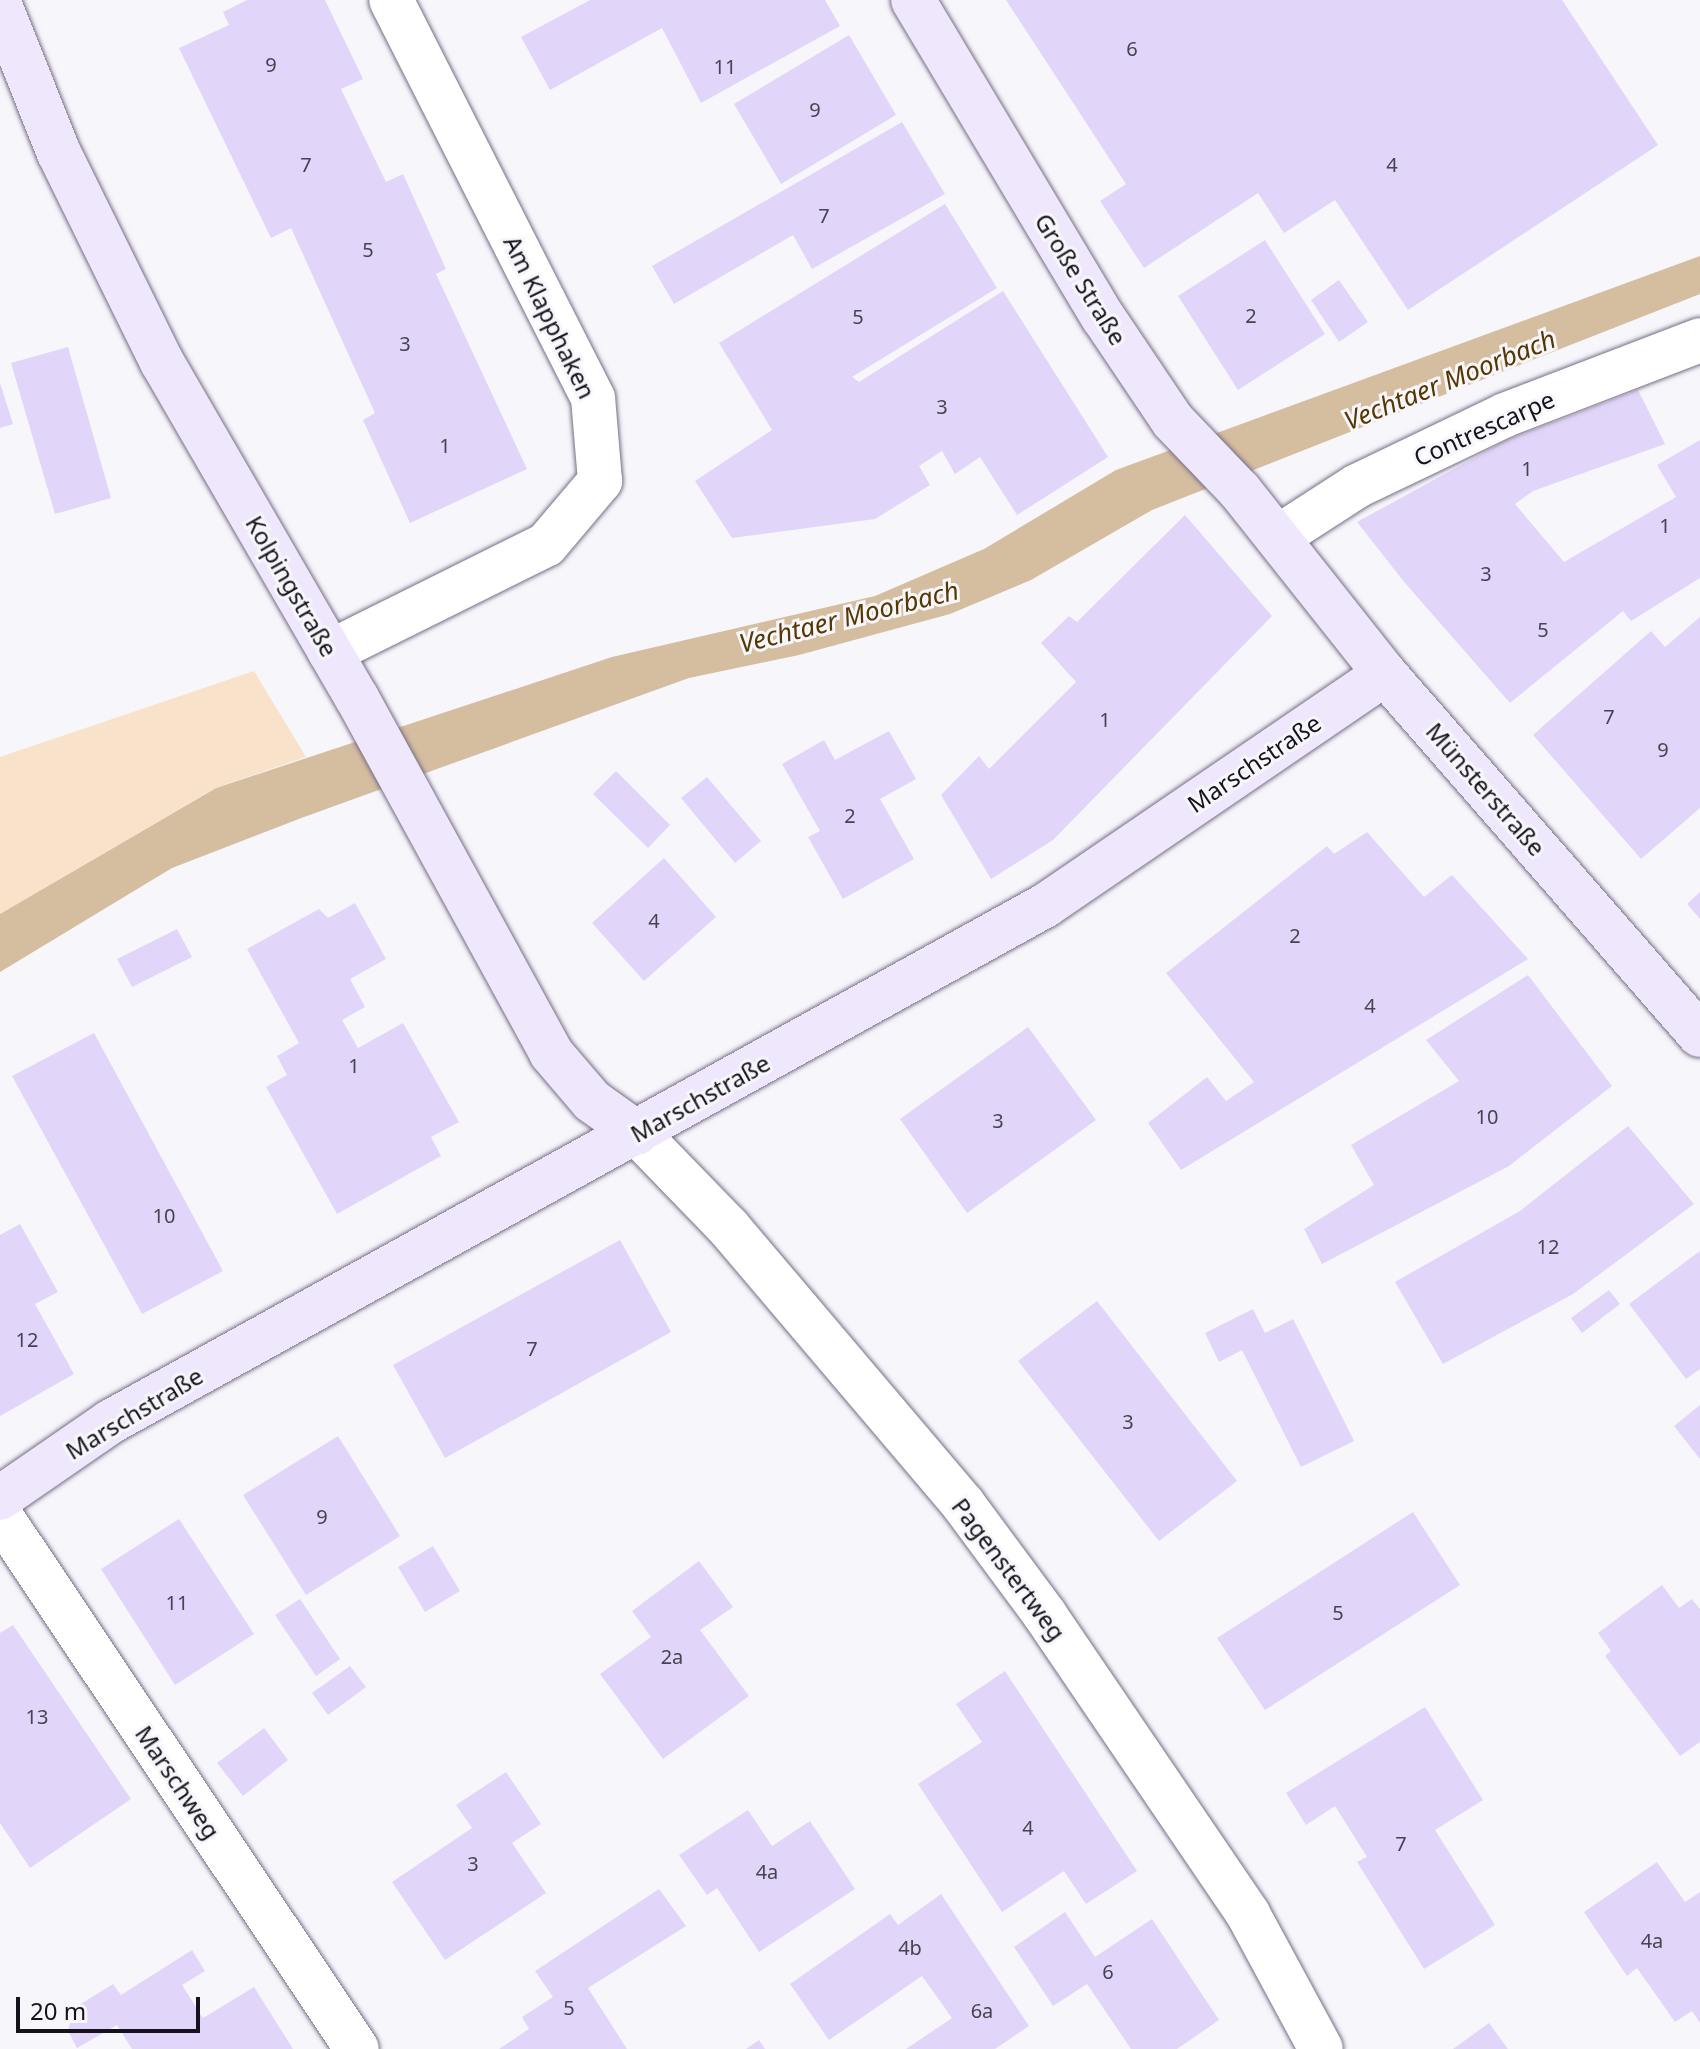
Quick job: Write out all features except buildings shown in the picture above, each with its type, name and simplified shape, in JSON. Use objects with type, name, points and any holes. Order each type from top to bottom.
[{"type":"street","name":"Am Klapphaken","points":[[330,652],[546,545],[600,481],[593,398],[391,0]]},
{"type":"street","name":"Große Straße","points":[[913,0],[1103,317],[1173,421],[1240,491],[1278,537]]},
{"type":"street","name":"Kolpingstraße","points":[[0,5],[59,153],[162,362],[357,698],[551,1053],[592,1101],[637,1133]]},
{"type":"street","name":"Contrescarpe","points":[[1278,537],[1357,486],[1505,415],[1700,340]]},
{"type":"street","name":"Münsterstraße","points":[[1278,537],[1385,674],[1700,1035]]},
{"type":"street","name":"Marschstraße","points":[[0,1498],[110,1422],[1046,905],[1385,674]]},
{"type":"street","name":"Pagenstertweg","points":[[637,1133],[729,1228],[963,1504],[1018,1578],[1248,1914],[1321,2049]]},
{"type":"street","name":"Marschweg","points":[[0,1515],[357,2049]]},
{"type":"shaded area","points":[[254,671],[306,757],[215,788],[0,914],[0,757]]},
{"type":"water","name":"Vechtaer Moorbach","points":[[1700,256],[1700,294],[1152,510],[1031,580],[950,614],[799,655],[689,678],[304,817],[172,868],[0,972],[0,914],[216,788],[612,657],[875,596],[984,549],[1116,470]]}]
